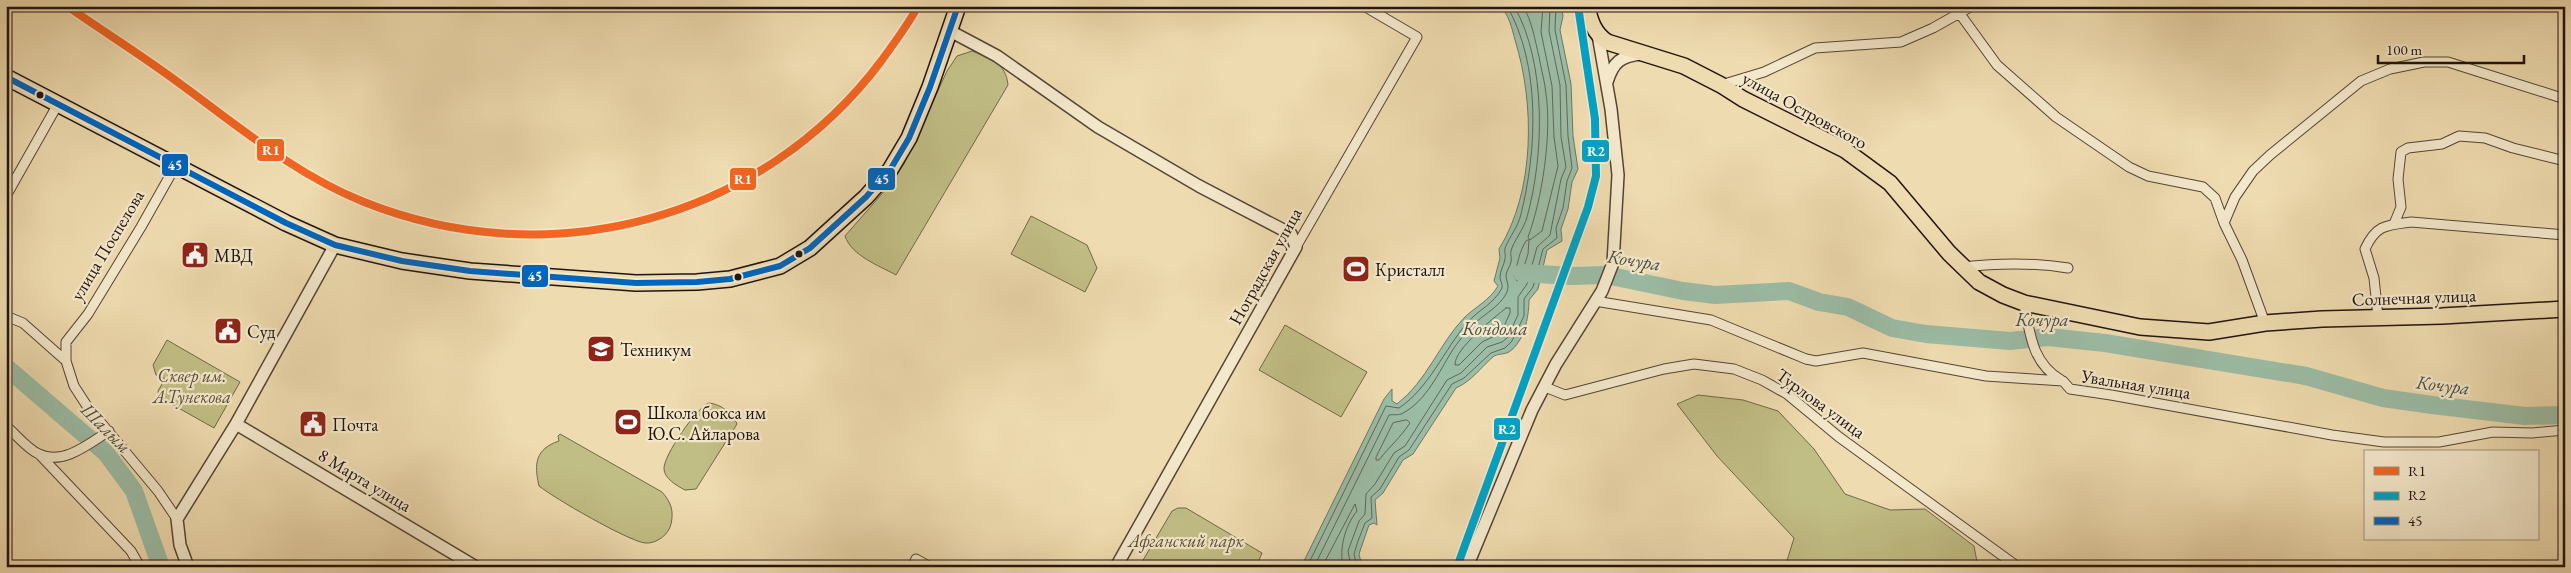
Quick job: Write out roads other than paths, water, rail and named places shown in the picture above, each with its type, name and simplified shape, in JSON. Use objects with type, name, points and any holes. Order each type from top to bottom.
[{"type":"main road","points":[[6,77],[286,223],[335,245],[402,261],[470,271],[636,283],[697,282],[758,273],[780,266],[810,248],[840,223],[890,170],[908,138],[958,6]]},
{"type":"main road","points":[[1586,6],[1598,35]]},
{"type":"main road","name":"улица Островского","points":[[1598,35],[1616,46],[1651,54],[1684,66],[1743,99],[1845,150],[1890,183],[1962,267],[1979,282],[2024,303],[2140,327],[2208,332],[2265,322]]},
{"type":"main road","name":"Солнечная улица","points":[[2265,322],[2442,316],[2565,309]]},
{"type":"street","name":"Ноградская улица","points":[[1116,567],[1296,247],[1417,38],[1364,6]]},
{"type":"street","points":[[1721,85],[1764,72],[1815,48],[1901,42],[1960,14],[1972,6]]},
{"type":"street","points":[[1960,14],[1997,65],[2056,117],[2129,167],[2148,176],[2203,187],[2215,198],[2224,223],[2242,260],[2265,322]]},
{"type":"street","points":[[950,31],[997,56],[1098,127],[1199,186],[1291,234],[1296,247]]},
{"type":"street","points":[[1466,567],[1532,410],[1556,364],[1602,291],[1613,263],[1618,175],[1607,83],[1598,35]]},
{"type":"street","points":[[1607,83],[1615,62],[1622,58],[1651,54]]},
{"type":"street","points":[[2224,223],[2235,197],[2253,171],[2270,155],[2361,81],[2390,69],[2424,62],[2448,62],[2565,99]]},
{"type":"street","points":[[6,196],[58,104]]},
{"type":"street","points":[[2394,224],[2401,207],[2398,179],[2402,152],[2408,148],[2442,144],[2459,136],[2485,138],[2513,148],[2565,161]]},
{"type":"street","name":"улица Поспелова","points":[[66,361],[66,342],[88,314],[141,228],[176,164]]},
{"type":"street","points":[[2378,317],[2374,278],[2365,249],[2372,234],[2386,225],[2411,222],[2565,235]]},
{"type":"street","points":[[177,519],[236,424],[335,245]]},
{"type":"street","points":[[1962,267],[1998,263],[2036,263],[2068,268]]},
{"type":"street","name":"Увальная улица","points":[[1595,301],[1711,320],[1806,359],[1816,361],[1863,353],[1986,376],[2063,381],[2070,390],[2111,395],[2332,435],[2384,442],[2439,442],[2493,432],[2532,433],[2565,430]]},
{"type":"street","points":[[2024,303],[2035,356],[2051,374],[2063,381]]},
{"type":"street","points":[[6,316],[23,322],[66,361],[74,386],[177,519],[180,545],[188,567]]},
{"type":"street","name":"Турлова улица","points":[[1545,386],[1565,396],[1664,369],[1694,364],[1734,369],[1762,380],[1787,394],[1839,437],[2018,567]]},
{"type":"street","name":"8 Марта улица","points":[[236,424],[476,567]]},
{"type":"street","points":[[6,426],[39,454],[131,551],[140,567]]},
{"type":"street","points":[[39,454],[59,458],[81,448],[109,431]]},
{"type":"street","points":[[912,567],[916,559],[930,567]]},
{"type":"water","name":"Кондома","points":[[1499,6],[1561,6],[1563,16],[1560,30],[1571,84],[1573,136],[1578,169],[1572,182],[1568,209],[1561,229],[1562,241],[1547,250],[1538,289],[1529,300],[1525,329],[1514,348],[1509,352],[1494,356],[1472,378],[1456,388],[1413,454],[1403,460],[1383,493],[1375,500],[1377,525],[1374,523],[1369,525],[1359,554],[1362,567],[1301,567],[1384,399],[1392,389],[1392,401],[1397,404],[1407,395],[1425,374],[1455,328],[1468,314],[1491,295],[1498,286],[1494,281],[1500,258],[1499,249],[1511,226],[1520,201],[1528,147],[1528,119],[1522,65],[1510,22]]},
{"type":"waterway","name":"Кочура","points":[[1522,273],[1572,276],[1606,275],[1683,291],[1715,295],[1789,291],[1819,302],[1848,307],[1892,328],[1926,334],[2010,341],[2048,337],[2105,343],[2306,376],[2383,398],[2525,416],[2565,415]]},
{"type":"waterway","name":"Шалым","points":[[6,367],[106,453],[134,491],[161,567]]},
{"type":"railway","points":[[1457,567],[1588,207],[1596,176],[1595,119],[1578,6]]},
{"type":"place","name":"МВД","points":[[195,255]]},
{"type":"place","name":"Кристалл","points":[[1356,269]]},
{"type":"place","name":"Суд","points":[[228,331]]},
{"type":"place","name":"Техникум","points":[[601,349]]},
{"type":"place","name":"Школа бокса им Ю.С. Айларова","points":[[628,422]]},
{"type":"place","name":"Почта","points":[[313,424]]},
{"type":"park label","name":"Сквер им. А.Тунекова","points":[[192,385]]},
{"type":"park label","name":"Афганский парк","points":[[1186,540]]}]
